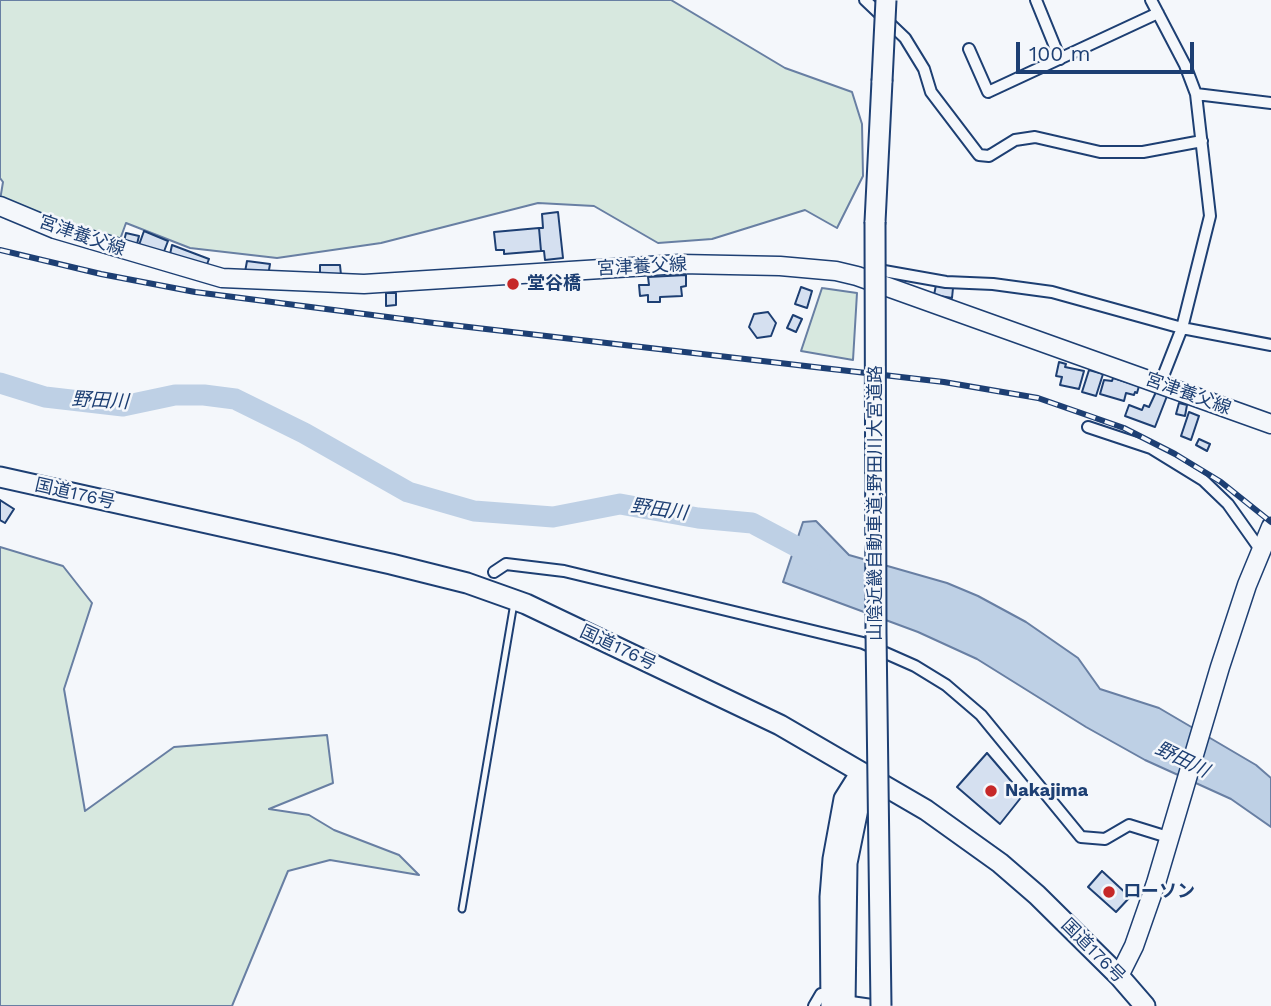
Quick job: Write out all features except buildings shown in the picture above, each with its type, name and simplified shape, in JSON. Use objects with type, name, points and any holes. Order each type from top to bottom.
[{"type":"highway","name":"山陰近畿自動車道;野田川大宮道路","points":[[880,1006],[875,222],[886,0]]},
{"type":"highway","name":"国道176号","points":[[0,477],[391,564],[467,583],[515,600],[780,725],[926,810],[1000,863],[1037,895],[1119,976],[1145,1006]]},
{"type":"highway","points":[[829,1001],[833,859],[845,799],[861,772]]},
{"type":"highway","points":[[848,1004],[847,863],[858,809],[861,772]]},
{"type":"main road","name":"宮津養父線","points":[[0,206],[55,229],[222,278],[364,284],[680,264],[780,265],[836,271],[857,276],[1271,424]]},
{"type":"main road","points":[[1119,976],[1134,946],[1172,834],[1247,585],[1271,527]]},
{"type":"street","points":[[864,0],[905,38],[924,69],[931,92],[979,155],[989,156],[1015,140],[1035,137],[1100,152],[1143,152],[1202,141]]},
{"type":"street","points":[[1036,0],[1060,59]]},
{"type":"street","points":[[1151,0],[1185,65],[1196,94],[1210,216],[1182,328],[1160,384]]},
{"type":"street","points":[[969,49],[988,92],[1158,13]]},
{"type":"street","points":[[1196,94],[1271,103]]},
{"type":"street","points":[[857,276],[884,271],[946,282],[993,284],[1052,292],[1182,328],[1271,345]]},
{"type":"street","points":[[1088,427],[1151,449],[1203,480],[1228,504],[1262,552]]},
{"type":"street","points":[[494,572],[506,564],[564,571],[863,643],[915,666],[946,685],[981,715],[1081,837],[1105,839],[1129,825],[1172,834]]},
{"type":"street","points":[[814,1006],[821,994],[829,1001]]},
{"type":"street","points":[[848,1004],[880,1006]]},
{"type":"lane","points":[[462,909],[515,600]]},
{"type":"shaded area","points":[[0,0],[671,0],[785,68],[852,92],[862,124],[863,176],[837,228],[805,210],[712,239],[658,243],[594,206],[538,203],[381,243],[277,258],[190,248],[126,223],[118,245],[0,200],[3,182],[0,178]]},
{"type":"shaded area","points":[[822,288],[857,293],[853,360],[801,351]]},
{"type":"shaded area","points":[[0,547],[63,566],[92,603],[64,689],[85,811],[174,747],[327,735],[333,783],[269,809],[309,815],[334,830],[399,855],[419,875],[330,860],[288,871],[232,1006],[0,1006]]},
{"type":"water","points":[[816,521],[849,555],[947,583],[978,596],[1026,622],[1078,658],[1100,689],[1159,708],[1256,765],[1271,778],[1271,827],[1231,799],[1145,760],[1086,727],[977,659],[918,632],[783,582],[803,522]]},
{"type":"waterway","name":"野田川","points":[[0,383],[45,397],[123,406],[175,395],[235,399],[304,433],[408,492],[474,511],[553,517],[620,504],[698,518],[752,523],[820,559]]},
{"type":"railway","points":[[0,250],[101,274],[195,292],[434,323],[944,382],[1038,398],[1124,428],[1175,454],[1221,482],[1271,522]]},
{"type":"place","name":"堂谷橋","points":[[513,284]]},
{"type":"place","name":"Nakajima","points":[[991,791]]},
{"type":"place","name":"ローソン","points":[[1109,892]]}]
